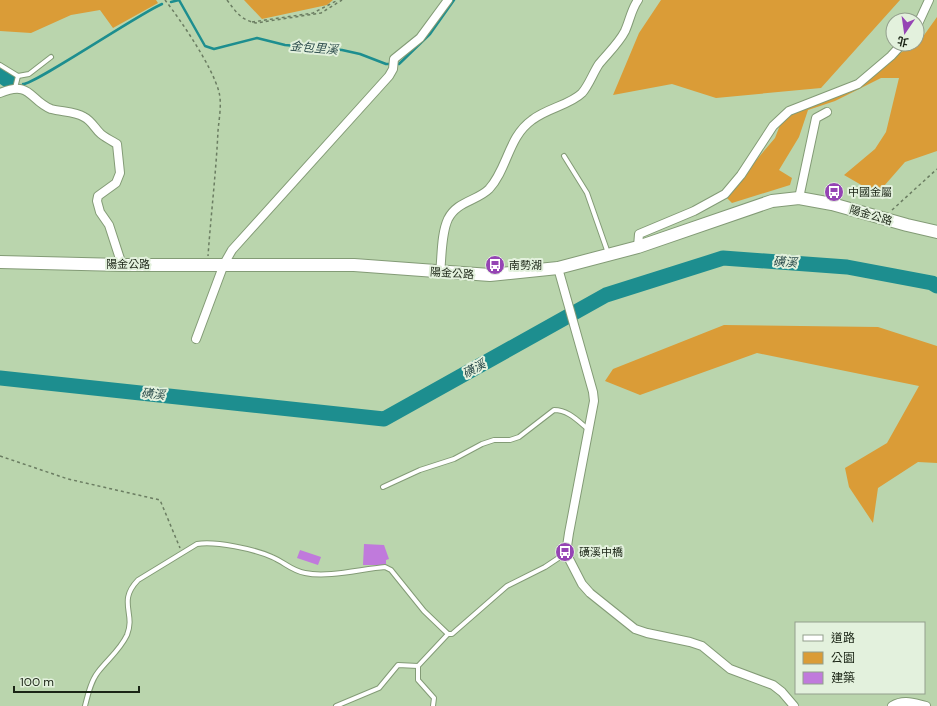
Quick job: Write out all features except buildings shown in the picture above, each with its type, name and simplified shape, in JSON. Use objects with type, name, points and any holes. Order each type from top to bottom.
[{"type":"main road","name":"陽金公路","points":[[0,262],[122,265],[354,265],[440,273],[490,275],[558,268],[638,247],[772,200],[799,198],[832,204],[937,232]]},
{"type":"street","points":[[196,339],[224,264],[232,250],[389,76],[393,69],[394,59],[420,38],[448,0]]},
{"type":"street","points":[[440,273],[446,226],[453,211],[490,188],[500,171],[515,137],[530,121],[544,111],[573,100],[583,92],[599,65],[622,36],[633,7],[638,0]]},
{"type":"street","points":[[924,12],[930,0]]},
{"type":"street","points":[[638,247],[639,234],[694,211],[725,194],[741,175],[780,118],[789,111],[858,84],[895,52]]},
{"type":"street","points":[[0,93],[15,88],[31,92],[40,102],[52,109],[83,116],[91,122],[100,134],[117,144],[120,173],[116,183],[98,196],[97,201],[100,212],[109,225],[122,265]]},
{"type":"street","points":[[799,198],[816,118],[826,112]]},
{"type":"street","points":[[558,268],[593,392],[594,401],[566,553],[582,584],[590,593],[635,629],[702,646],[730,669],[772,685],[782,692],[794,706]]},
{"type":"street","points":[[892,706],[898,702],[906,701],[926,706]]},
{"type":"lane","points":[[0,65],[18,76],[29,74],[51,57]]},
{"type":"lane","points":[[15,88],[18,76]]},
{"type":"lane","points":[[564,156],[587,193],[608,255]]},
{"type":"lane","points":[[383,487],[420,470],[454,459],[482,444],[494,440],[510,440],[519,437],[554,410],[561,410],[570,414],[588,430]]},
{"type":"lane","points":[[85,706],[93,680],[120,648],[127,633],[130,622],[126,607],[131,587],[138,580],[197,544],[204,543],[242,549],[272,557],[294,570],[320,575],[385,566],[391,570],[424,611],[448,634]]},
{"type":"lane","points":[[433,706],[434,698],[418,680],[418,666],[448,634],[452,634],[507,586],[545,567],[566,553]]},
{"type":"lane","points":[[336,706],[379,688],[398,665],[418,666]]},
{"type":"path","points":[[165,0],[208,66],[220,94],[216,171],[212,200],[208,264]]},
{"type":"path","points":[[227,0],[239,16],[246,21],[251,22],[313,13],[338,0]]},
{"type":"path","points":[[227,0],[239,16],[247,21],[256,23],[320,13],[342,0]]},
{"type":"path","points":[[883,218],[937,169]]},
{"type":"path","points":[[0,456],[68,479],[160,500],[182,552]]},
{"type":"green space","points":[[0,0],[156,0],[158,3],[113,28],[100,10],[71,15],[31,33],[0,31]]},
{"type":"green space","points":[[244,0],[333,0],[327,5],[262,19]]},
{"type":"green space","points":[[661,0],[900,0],[889,12],[885,12],[885,17],[821,88],[716,98],[672,84],[613,95],[639,33]]},
{"type":"green space","points":[[937,17],[937,151],[905,162],[877,194],[844,175],[875,149],[886,132],[899,78],[881,78],[835,101],[808,110],[799,137],[779,170],[792,178],[790,185],[732,203],[727,198],[736,184],[775,138],[782,120],[881,67],[902,52],[925,52],[925,34]]},
{"type":"green space","points":[[724,325],[878,327],[937,346],[937,463],[918,462],[878,488],[873,523],[849,487],[845,468],[887,443],[919,386],[757,353],[640,395],[605,381],[613,369]]},
{"type":"waterway","name":"金包里溪","points":[[171,2],[179,0],[205,46],[214,49],[257,38],[285,45],[342,50],[360,54],[386,64],[399,64],[430,34],[454,0]]},
{"type":"waterway","name":"金包里溪","points":[[23,84],[31,82],[45,74],[162,4]]},
{"type":"waterway","name":"金包里溪","points":[[0,75],[9,81]]},
{"type":"waterway","name":"磺溪","points":[[0,378],[384,419],[606,295],[723,258],[847,267],[932,283],[937,286]]},
{"type":"place","name":"中國金屬","points":[[834,192]]},
{"type":"place","name":"南勢湖","points":[[495,265]]},
{"type":"place","name":"磺溪中橋","points":[[565,552]]}]
